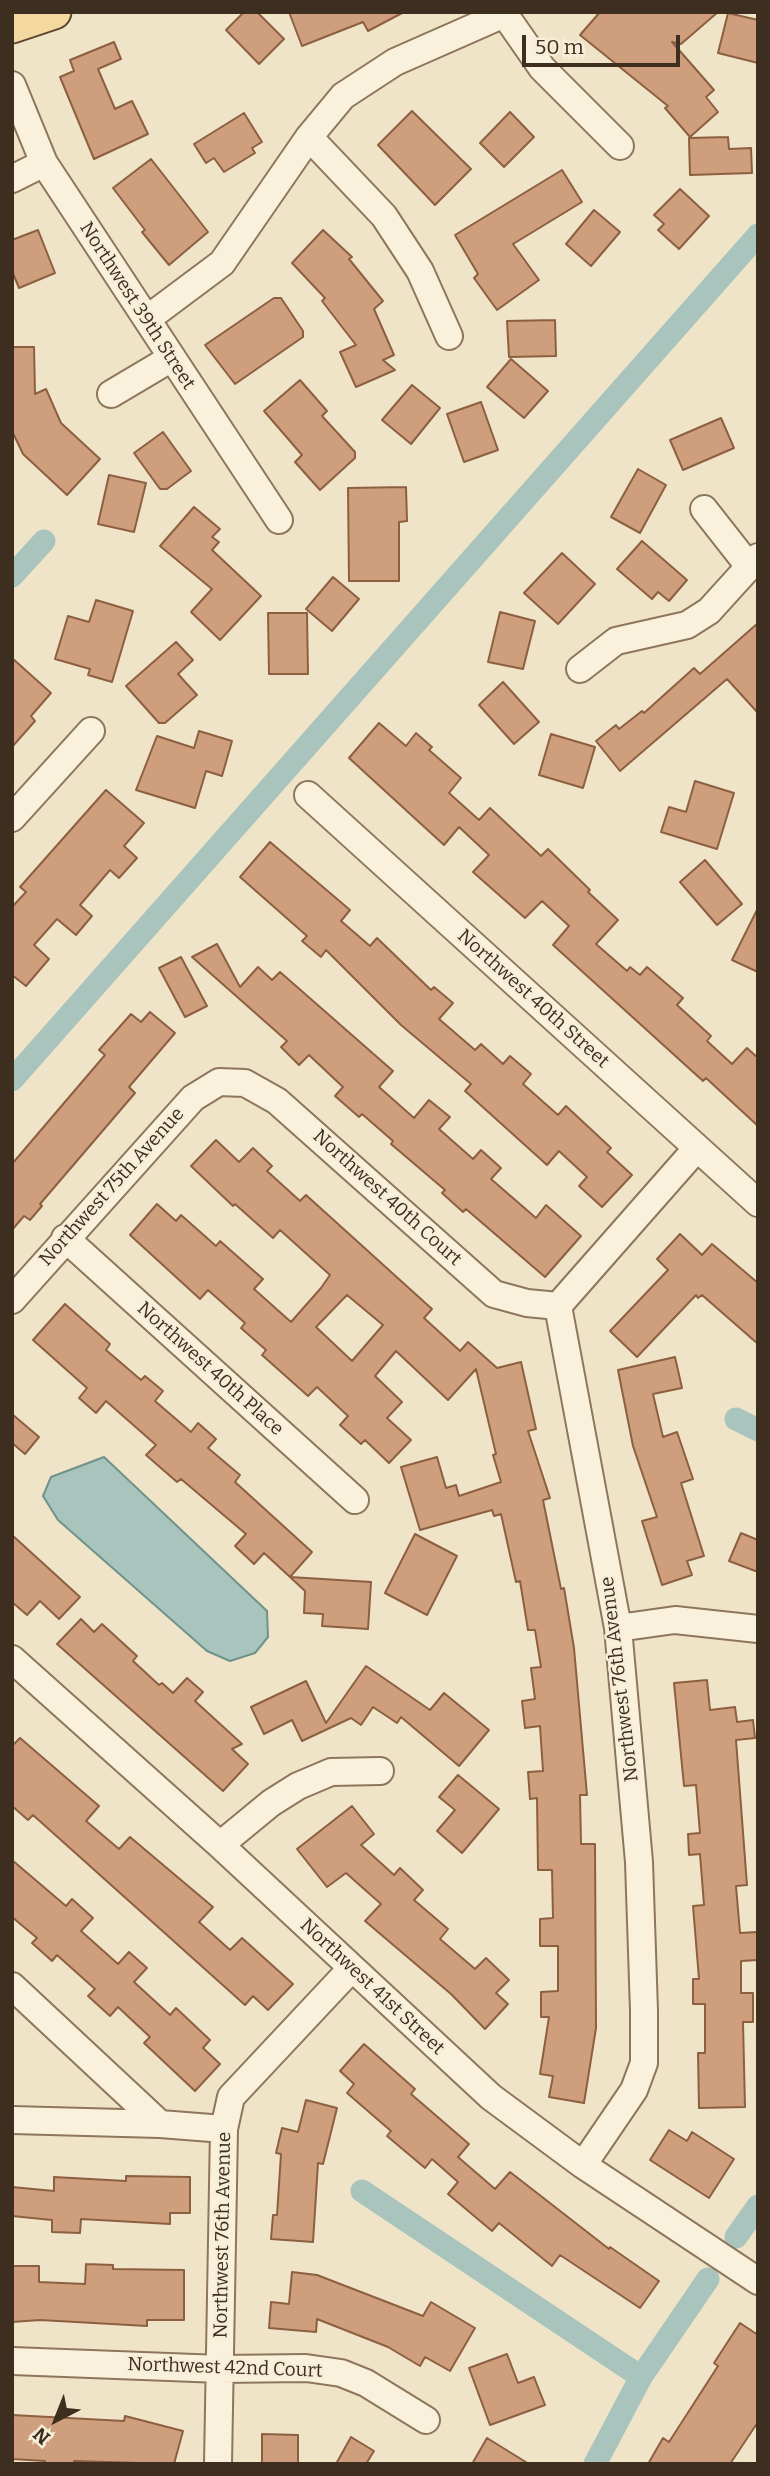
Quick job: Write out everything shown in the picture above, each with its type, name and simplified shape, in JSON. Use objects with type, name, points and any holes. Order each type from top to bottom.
[{"type":"main road","points":[[12,26],[54,12]]},
{"type":"street","points":[[147,319],[222,263],[309,137],[344,96],[394,62],[504,13],[542,68],[620,145]]},
{"type":"street","name":"Northwest 39th Street","points":[[12,85],[44,163],[147,319],[170,359],[279,520]]},
{"type":"street","points":[[309,137],[384,216],[420,271],[449,336]]},
{"type":"street","points":[[12,179],[44,163]]},
{"type":"street","points":[[111,394],[170,359]]},
{"type":"street","points":[[580,668],[616,641],[687,625],[709,611],[753,561],[704,509]]},
{"type":"street","points":[[12,818],[91,731]]},
{"type":"street","name":"Northwest 40th Street","points":[[308,795],[758,1203]]},
{"type":"street","name":"Northwest 75th Avenue","points":[[12,1300],[193,1098],[219,1082]]},
{"type":"street","name":"Northwest 40th Court","points":[[219,1082],[245,1083],[277,1101],[494,1294],[527,1303],[558,1307]]},
{"type":"street","points":[[558,1307],[696,1148]]},
{"type":"street","name":"Northwest 40th Place","points":[[65,1238],[355,1500]]},
{"type":"street","name":"Northwest 76th Avenue","points":[[558,1307],[618,1628],[639,1862],[644,2063],[634,2090],[583,2165]]},
{"type":"street","points":[[618,1628],[675,1620],[758,1629]]},
{"type":"street","name":"Northwest 41st Street","points":[[12,1659],[220,1845],[491,2097],[583,2165],[758,2281]]},
{"type":"street","points":[[220,1845],[271,1802],[298,1786],[331,1772],[380,1771]]},
{"type":"street","name":"Northwest 76th Avenue","points":[[218,2464],[223,2129],[232,2097],[351,1969]]},
{"type":"street","points":[[12,1986],[160,2124]]},
{"type":"street","points":[[12,2120],[160,2124],[223,2129]]},
{"type":"street","name":"Northwest 42nd Court","points":[[12,2361],[221,2369],[306,2368],[341,2372],[366,2383],[426,2420]]},
{"type":"water","points":[[104,1457],[267,1611],[268,1637],[255,1653],[230,1661],[207,1651],[58,1520],[43,1496],[51,1477]]},
{"type":"building","points":[[244,12],[257,12],[284,39],[259,64],[226,30]]},
{"type":"building","points":[[289,12],[404,12],[368,31],[363,22],[302,46]]},
{"type":"building","points":[[600,12],[718,12],[681,44],[672,42],[714,90],[706,97],[718,112],[690,137],[665,108],[668,106],[580,35]]},
{"type":"building","points":[[728,13],[758,20],[758,63],[718,53]]},
{"type":"building","points":[[114,42],[121,59],[98,69],[115,109],[132,101],[148,134],[94,159],[60,77],[74,71],[70,60]]},
{"type":"building","points":[[412,111],[471,169],[435,205],[378,145]]},
{"type":"building","points":[[510,112],[534,137],[504,167],[480,143]]},
{"type":"building","points":[[244,113],[262,142],[252,148],[255,153],[224,172],[214,158],[206,163],[194,144]]},
{"type":"building","points":[[728,137],[729,149],[751,148],[752,173],[690,175],[689,138]]},
{"type":"building","points":[[151,159],[208,232],[169,265],[142,232],[145,230],[113,188]]},
{"type":"building","points":[[562,170],[582,202],[513,244],[539,280],[497,310],[474,278],[478,274],[455,235]]},
{"type":"building","points":[[680,189],[709,216],[679,249],[658,230],[664,224],[654,215]]},
{"type":"building","points":[[594,210],[620,232],[591,266],[566,244]]},
{"type":"building","points":[[38,230],[55,273],[19,288],[12,271],[12,240]]},
{"type":"building","points":[[323,230],[352,257],[349,259],[383,301],[374,309],[394,355],[383,360],[395,370],[356,387],[340,352],[356,345],[322,301],[325,298],[292,263]]},
{"type":"building","points":[[274,298],[281,298],[303,331],[303,337],[235,384],[205,345]]},
{"type":"building","points":[[555,320],[556,356],[509,357],[507,321]]},
{"type":"building","points":[[12,347],[34,347],[35,394],[46,389],[61,423],[100,459],[67,495],[23,454],[12,431]]},
{"type":"building","points":[[511,359],[548,391],[524,418],[487,387]]},
{"type":"building","points":[[300,380],[327,411],[322,416],[355,452],[355,458],[320,490],[295,462],[302,455],[264,411]]},
{"type":"building","points":[[412,385],[440,408],[411,444],[382,420]]},
{"type":"building","points":[[481,402],[498,450],[464,462],[447,414]]},
{"type":"building","points":[[721,418],[734,448],[683,470],[670,440]]},
{"type":"building","points":[[163,432],[191,471],[167,489],[160,489],[134,453]]},
{"type":"building","points":[[638,469],[666,485],[640,533],[611,517]]},
{"type":"building","points":[[109,475],[146,483],[134,532],[98,524]]},
{"type":"building","points":[[406,487],[407,521],[399,522],[399,581],[349,581],[348,488]]},
{"type":"building","points":[[194,507],[220,529],[212,537],[219,542],[212,550],[261,596],[220,640],[191,612],[212,589],[160,546]]},
{"type":"building","points":[[642,541],[687,580],[669,601],[658,592],[652,599],[617,569]]},
{"type":"building","points":[[562,553],[595,584],[558,624],[524,593]]},
{"type":"building","points":[[333,577],[359,599],[332,631],[306,609]]},
{"type":"building","points":[[96,600],[133,611],[112,682],[88,675],[90,669],[55,659],[68,616],[89,622]]},
{"type":"building","points":[[500,612],[535,621],[523,669],[488,662]]},
{"type":"building","points":[[268,613],[307,613],[308,674],[269,674]]},
{"type":"building","points":[[758,623],[758,713],[727,679],[620,771],[596,741],[616,725],[619,729],[642,711],[644,713],[694,668],[700,674]]},
{"type":"building","points":[[176,642],[193,660],[178,674],[197,695],[165,723],[159,723],[126,686]]},
{"type":"building","points":[[12,658],[51,693],[31,716],[35,721],[12,747]]},
{"type":"building","points":[[503,682],[539,722],[514,744],[479,705]]},
{"type":"building","points":[[379,723],[406,746],[416,733],[432,747],[429,750],[461,778],[449,793],[479,820],[490,808],[541,856],[548,849],[590,890],[588,892],[618,920],[596,944],[627,971],[630,967],[640,975],[647,967],[683,998],[677,1005],[711,1036],[707,1041],[732,1064],[747,1048],[758,1058],[758,1126],[706,1078],[703,1081],[553,945],[569,926],[542,901],[525,918],[473,872],[489,855],[459,827],[444,845],[349,758]]},
{"type":"building","points":[[199,731],[232,741],[222,776],[206,771],[195,808],[136,790],[157,736],[194,748]]},
{"type":"building","points":[[551,734],[595,747],[583,788],[539,775]]},
{"type":"building","points":[[695,781],[734,793],[717,849],[661,832],[669,807],[686,812]]},
{"type":"building","points":[[106,790],[144,823],[124,846],[137,858],[119,878],[110,870],[80,905],[92,916],[76,935],[57,919],[34,945],[49,959],[26,986],[12,975],[12,907],[26,892],[20,887]]},
{"type":"building","points":[[270,842],[350,910],[341,921],[370,946],[377,938],[431,990],[434,987],[453,1003],[439,1019],[475,1050],[481,1044],[503,1064],[510,1056],[531,1074],[523,1084],[558,1115],[566,1106],[611,1148],[607,1152],[632,1175],[602,1207],[579,1186],[587,1177],[559,1151],[547,1165],[465,1091],[471,1084],[401,1025],[326,950],[321,957],[302,941],[307,936],[240,877]]},
{"type":"building","points":[[705,860],[742,904],[717,925],[680,882]]},
{"type":"building","points":[[758,908],[758,972],[732,960]]},
{"type":"building","points":[[217,944],[240,987],[258,967],[272,980],[280,972],[393,1071],[379,1087],[414,1118],[429,1100],[450,1117],[439,1129],[473,1159],[481,1150],[501,1168],[491,1179],[536,1218],[546,1205],[581,1236],[545,1277],[466,1209],[463,1212],[442,1193],[445,1190],[391,1144],[393,1141],[362,1114],[359,1117],[335,1096],[343,1087],[309,1055],[299,1065],[281,1047],[287,1041],[192,957]]},
{"type":"building","points":[[181,957],[207,1006],[185,1017],[159,968]]},
{"type":"building","points":[[150,1012],[175,1033],[129,1087],[135,1093],[40,1204],[42,1206],[30,1220],[24,1216],[12,1230],[12,1164],[105,1055],[99,1050],[131,1014],[141,1022]]},
{"type":"building","points":[[216,1140],[239,1162],[253,1148],[272,1166],[267,1171],[300,1201],[306,1195],[432,1309],[424,1318],[460,1351],[468,1342],[497,1368],[521,1362],[536,1429],[528,1431],[550,1498],[543,1500],[561,1589],[564,1588],[574,1648],[587,1795],[580,1795],[581,1844],[595,1844],[596,2028],[584,2103],[549,2097],[553,2076],[540,2074],[549,2017],[541,2017],[541,1992],[558,1991],[558,1946],[540,1946],[540,1919],[553,1918],[552,1870],[538,1870],[537,1798],[530,1799],[528,1772],[543,1771],[540,1726],[525,1728],[522,1701],[535,1699],[531,1668],[541,1667],[535,1630],[528,1630],[520,1581],[516,1582],[501,1514],[494,1516],[492,1510],[420,1530],[401,1467],[437,1457],[446,1488],[456,1485],[459,1496],[501,1482],[476,1369],[448,1400],[396,1351],[375,1376],[402,1402],[387,1418],[411,1440],[389,1463],[365,1440],[361,1444],[340,1425],[348,1416],[317,1387],[308,1396],[262,1355],[266,1350],[241,1328],[245,1323],[208,1290],[200,1299],[130,1235],[157,1204],[176,1221],[181,1215],[216,1246],[220,1241],[263,1279],[254,1289],[291,1322],[330,1275],[280,1230],[273,1238],[235,1204],[233,1206],[191,1166]],"holes":[[[347,1295],[383,1325],[352,1361],[316,1327]]]},
{"type":"building","points":[[680,1234],[702,1255],[712,1244],[758,1283],[758,1344],[702,1295],[698,1298],[696,1295],[637,1357],[610,1331],[668,1270],[657,1259]]},
{"type":"building","points":[[65,1304],[110,1344],[106,1350],[141,1380],[145,1376],[163,1391],[155,1401],[191,1432],[198,1423],[216,1439],[208,1448],[240,1475],[235,1482],[312,1552],[290,1577],[264,1553],[254,1564],[235,1546],[246,1534],[181,1479],[177,1482],[146,1455],[156,1445],[106,1401],[96,1413],[79,1398],[87,1388],[33,1340]]},
{"type":"building","points":[[675,1357],[682,1388],[653,1394],[663,1437],[677,1432],[693,1479],[681,1483],[704,1556],[687,1561],[692,1575],[662,1585],[642,1521],[657,1517],[633,1446],[618,1370]]},
{"type":"building","points":[[12,1414],[39,1437],[25,1454],[12,1443]]},
{"type":"building","points":[[741,1533],[758,1540],[758,1572],[729,1561]]},
{"type":"building","points":[[415,1534],[457,1556],[427,1615],[385,1593]]},
{"type":"building","points":[[12,1535],[80,1597],[59,1619],[40,1601],[27,1615],[12,1602]]},
{"type":"building","points":[[290,1577],[371,1582],[368,1629],[322,1626],[323,1614],[304,1613],[305,1591]]},
{"type":"building","points":[[81,1619],[94,1632],[102,1624],[137,1656],[133,1661],[159,1685],[162,1683],[173,1693],[187,1678],[203,1692],[195,1701],[242,1744],[232,1749],[248,1764],[223,1791],[57,1644]]},
{"type":"building","points":[[366,1666],[430,1710],[444,1693],[489,1730],[459,1766],[401,1717],[397,1723],[373,1707],[361,1725],[351,1718],[302,1741],[292,1720],[264,1734],[251,1707],[306,1681],[326,1723]]},
{"type":"building","points":[[707,1680],[710,1710],[735,1707],[737,1722],[753,1720],[755,1738],[736,1740],[747,1885],[736,1886],[740,1933],[758,1932],[758,1960],[741,1961],[741,1993],[753,1993],[753,2022],[743,2022],[745,2107],[699,2108],[698,2053],[705,2053],[705,2004],[693,2004],[693,1979],[699,1979],[693,1906],[704,1905],[700,1854],[689,1855],[688,1834],[700,1833],[696,1785],[684,1786],[674,1683]]},
{"type":"building","points":[[20,1738],[99,1806],[86,1821],[119,1849],[130,1837],[213,1907],[199,1922],[230,1950],[242,1938],[293,1984],[268,2010],[253,1996],[245,2005],[33,1815],[28,1820],[12,1806],[12,1746]]},
{"type":"building","points":[[458,1775],[499,1809],[462,1853],[437,1831],[455,1810],[439,1797]]},
{"type":"building","points":[[352,1806],[374,1834],[361,1845],[394,1875],[400,1868],[423,1890],[414,1900],[448,1929],[440,1939],[475,1969],[486,1958],[509,1980],[496,1993],[508,2004],[485,2029],[451,1994],[365,1921],[381,1904],[346,1873],[327,1887],[297,1849]]},
{"type":"building","points":[[12,1860],[66,1906],[72,1899],[93,1918],[81,1931],[118,1964],[129,1952],[147,1968],[134,1982],[170,2015],[176,2008],[210,2040],[203,2048],[220,2064],[195,2091],[144,2043],[150,2037],[118,2007],[110,2016],[88,1996],[95,1989],[57,1955],[52,1961],[32,1943],[37,1938],[12,1917]]},
{"type":"building","points":[[364,2044],[415,2089],[411,2094],[469,2144],[458,2157],[495,2189],[510,2172],[609,2249],[610,2247],[659,2281],[640,2308],[560,2255],[552,2266],[499,2223],[492,2231],[448,2194],[458,2182],[432,2159],[425,2168],[387,2136],[391,2131],[347,2093],[354,2084],[340,2071]]},
{"type":"building","points":[[306,2100],[337,2108],[323,2164],[318,2163],[313,2242],[271,2239],[273,2215],[277,2215],[281,2154],[276,2153],[282,2128],[298,2132]]},
{"type":"building","points":[[669,2130],[687,2141],[692,2132],[734,2159],[709,2198],[650,2160]]},
{"type":"building","points":[[126,2176],[190,2177],[190,2213],[170,2213],[170,2224],[81,2219],[80,2233],[52,2232],[52,2220],[12,2216],[12,2187],[54,2191],[54,2177],[126,2181]]},
{"type":"building","points":[[86,2264],[113,2265],[113,2269],[184,2270],[184,2320],[147,2320],[147,2326],[40,2320],[12,2322],[12,2266],[39,2266],[39,2282],[85,2284]]},
{"type":"building","points":[[292,2272],[317,2275],[423,2316],[431,2302],[475,2328],[450,2371],[425,2357],[420,2366],[388,2347],[317,2319],[316,2332],[269,2328],[271,2302],[289,2304]]},
{"type":"building","points":[[740,2323],[758,2335],[758,2422],[730,2464],[648,2464],[663,2438],[669,2442],[718,2366],[714,2363]]},
{"type":"building","points":[[507,2354],[518,2383],[534,2377],[545,2405],[490,2425],[469,2368]]},
{"type":"building","points":[[12,2415],[124,2421],[125,2416],[183,2431],[174,2464],[74,2461],[74,2464],[45,2464],[45,2461],[12,2459]]},
{"type":"building","points":[[262,2434],[298,2435],[298,2464],[262,2464]]},
{"type":"building","points":[[351,2437],[374,2451],[366,2464],[336,2464]]},
{"type":"building","points":[[487,2438],[529,2464],[472,2464]]},
{"type":"waterway","points":[[12,1080],[758,235]]},
{"type":"waterway","points":[[12,576],[44,541]]},
{"type":"waterway","points":[[736,1419],[758,1430]]},
{"type":"waterway","points":[[362,2191],[641,2377]]},
{"type":"waterway","points":[[736,2237],[758,2206]]},
{"type":"waterway","points":[[595,2464],[641,2377],[708,2279]]}]
